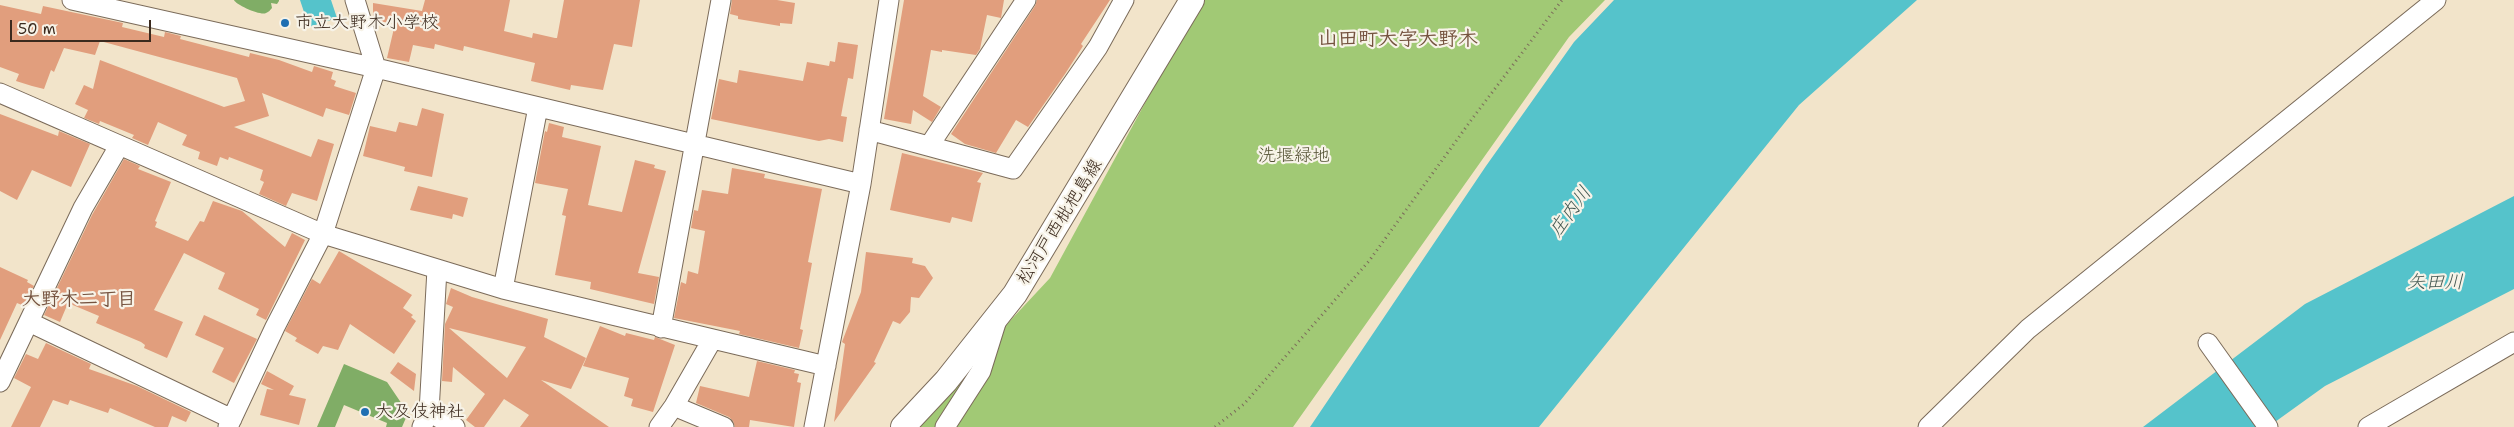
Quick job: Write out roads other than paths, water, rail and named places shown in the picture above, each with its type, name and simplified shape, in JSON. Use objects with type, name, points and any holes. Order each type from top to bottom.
[{"type":"main road","name":"松河戸西枇杷島線","points":[[903,427],[946,382],[1015,294],[1099,159],[1192,0]]},
{"type":"street","points":[[72,0],[376,68],[861,184]]},
{"type":"street","points":[[28,322],[230,423],[275,327],[323,234],[376,68],[355,0]]},
{"type":"street","points":[[661,328],[721,0]]},
{"type":"street","points":[[814,427],[861,184],[889,0]]},
{"type":"street","points":[[929,146],[1026,0]]},
{"type":"street","points":[[869,130],[1013,169],[1098,47],[1124,0]]},
{"type":"street","points":[[1928,427],[2028,329],[2436,0]]},
{"type":"street","points":[[0,93],[323,234],[502,289],[826,366]]},
{"type":"street","points":[[502,289],[538,107]]},
{"type":"street","points":[[0,382],[83,208],[119,146]]},
{"type":"street","points":[[438,269],[426,420],[456,427]]},
{"type":"street","points":[[945,427],[981,371],[999,315]]},
{"type":"street","points":[[659,427],[674,406],[712,340]]},
{"type":"street","points":[[2368,427],[2514,342]]},
{"type":"street","points":[[2208,343],[2268,427]]},
{"type":"street","points":[[674,406],[724,427]]},
{"type":"water","points":[[300,0],[331,0],[337,18],[309,27]]},
{"type":"water","name":"庄内川","points":[[1614,0],[1917,0],[1799,105],[1539,427],[1310,427],[1486,166],[1574,42]]},
{"type":"water","name":"矢田川","points":[[2514,196],[2514,289],[2325,386],[2268,427],[2143,427],[2305,304]]},
{"type":"place","name":"市立大野木小学校","points":[[285,23]]},
{"type":"place","name":"大及伎神社","points":[[365,412]]},
{"type":"district","name":"山田町大字大野木","points":[[1398,40]]},
{"type":"district","name":"大野木二丁目","points":[[79,300]]},
{"type":"park label","name":"洗堰緑地","points":[[1294,156]]}]
